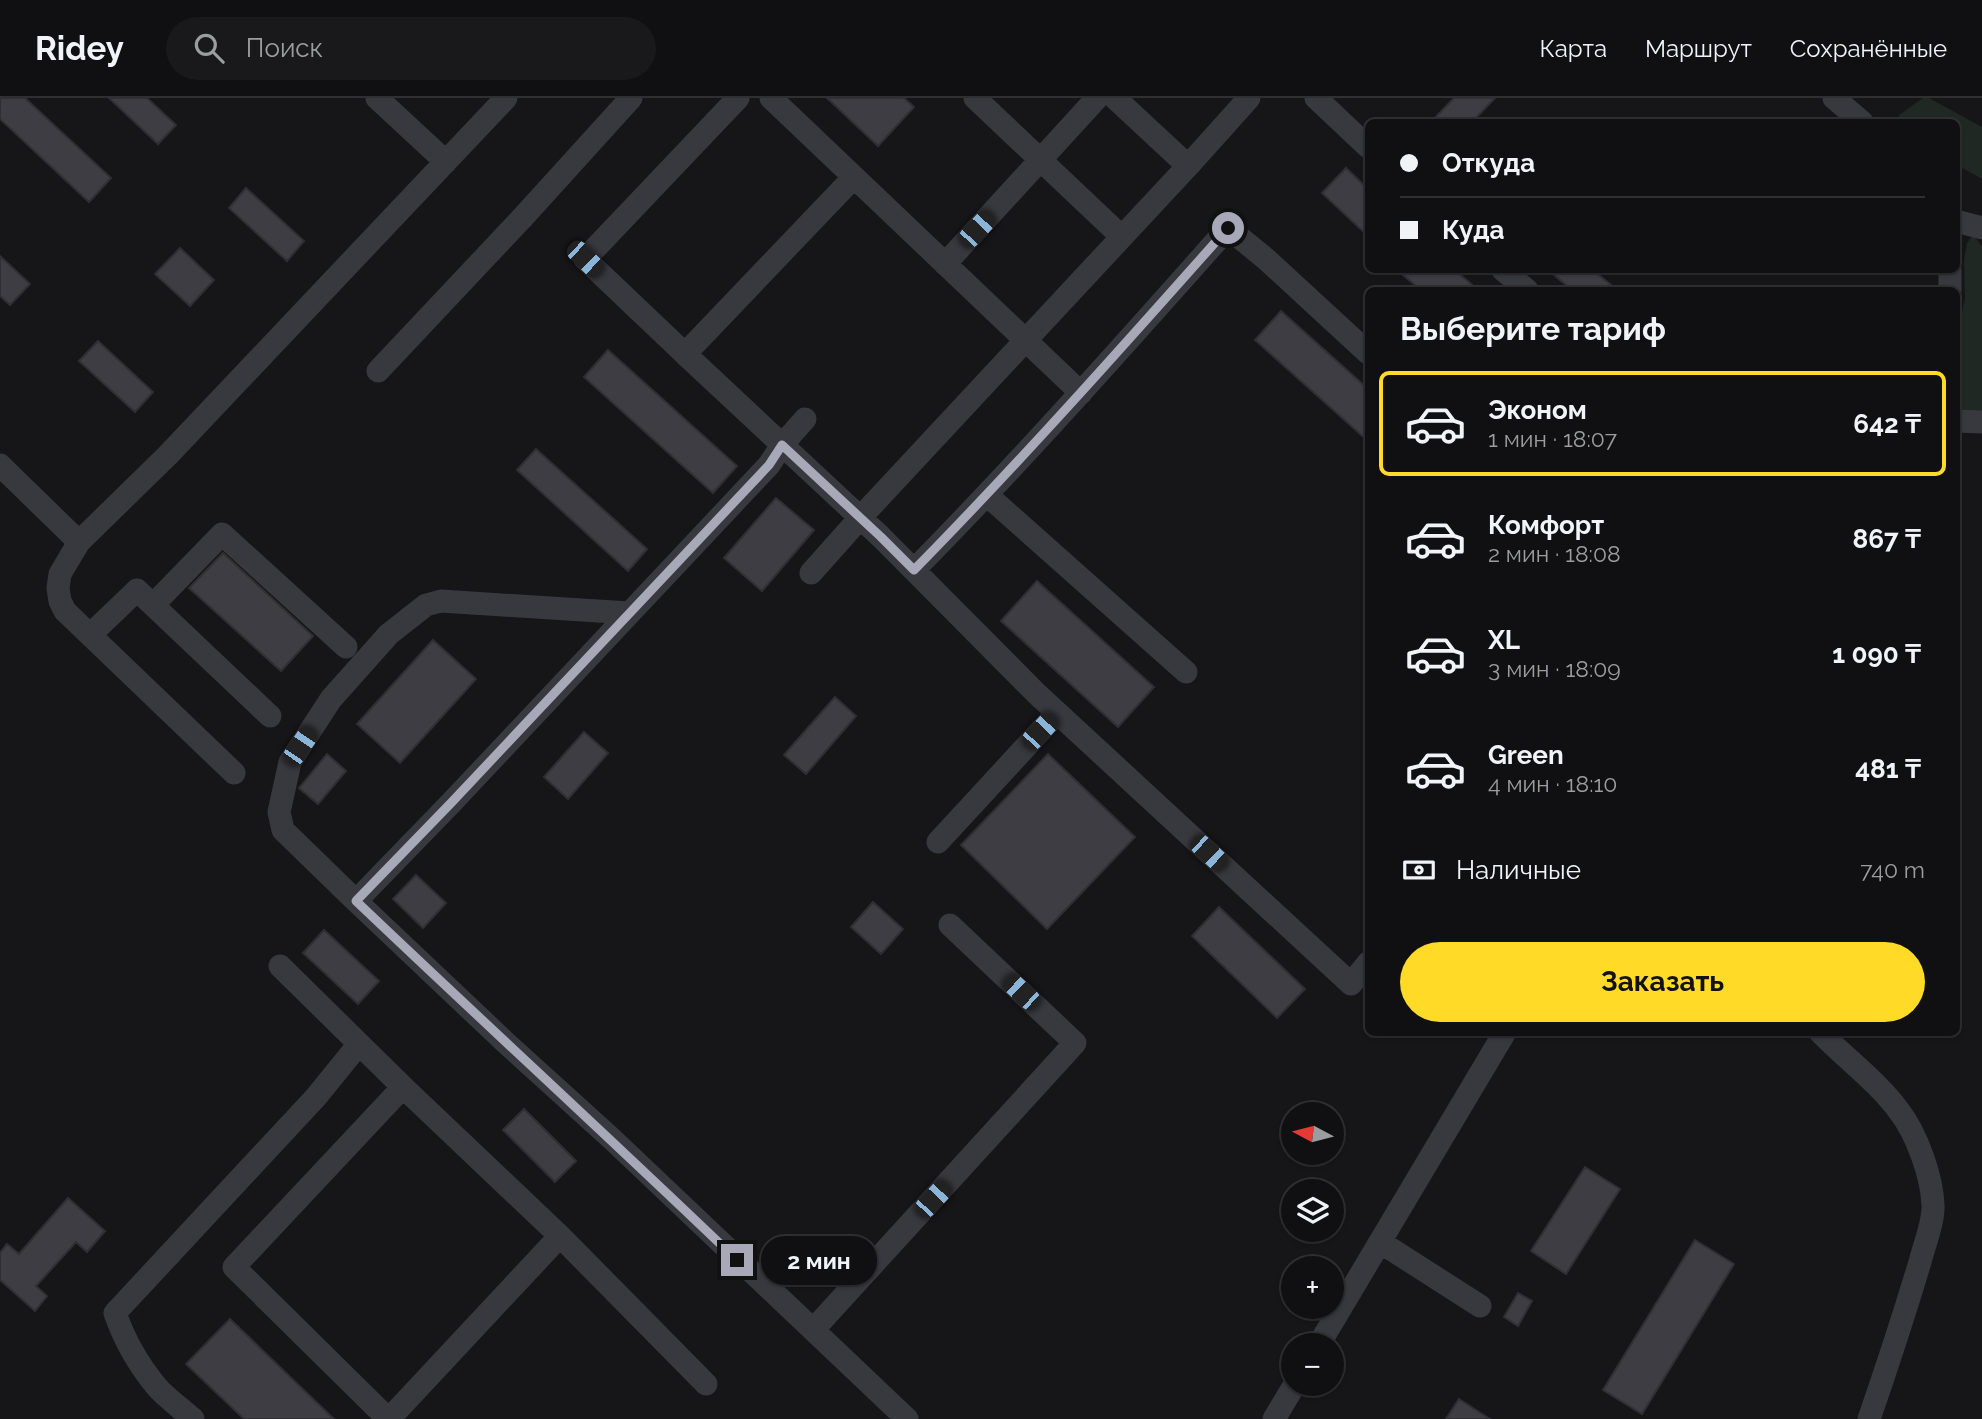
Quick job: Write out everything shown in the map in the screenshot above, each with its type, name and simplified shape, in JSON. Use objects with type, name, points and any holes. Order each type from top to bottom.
[{"type":"street","points":[[377,98],[446,162]]},
{"type":"street","points":[[234,773],[65,611],[58,588],[60,574],[79,542],[168,455],[506,98]]},
{"type":"street","points":[[378,371],[631,98]]},
{"type":"street","points":[[738,98],[585,259],[860,518],[1057,713],[1351,984],[1365,967]]},
{"type":"street","points":[[771,98],[1081,393]]},
{"type":"street","points":[[975,98],[1122,237]]},
{"type":"street","points":[[945,264],[1097,98]]},
{"type":"street","points":[[1115,98],[1188,166]]},
{"type":"street","points":[[811,573],[1249,98]]},
{"type":"street","points":[[1316,98],[1365,144]]},
{"type":"street","points":[[1834,98],[1858,119]]},
{"type":"street","points":[[685,354],[854,177]]},
{"type":"street","points":[[1960,223],[1982,228]]},
{"type":"street","points":[[914,570],[1081,393],[1228,228],[1266,259],[1365,350]]},
{"type":"street","points":[[1507,273],[1523,287]]},
{"type":"street","points":[[356,901],[769,465],[805,419]]},
{"type":"street","points":[[1960,421],[1982,422]]},
{"type":"street","points":[[0,465],[79,542]]},
{"type":"street","points":[[987,495],[1186,672]]},
{"type":"street","points":[[153,606],[222,534],[346,647]]},
{"type":"street","points":[[90,635],[137,590],[270,716]]},
{"type":"street","points":[[629,613],[441,601],[426,605],[389,634],[331,699],[290,762],[279,812],[283,830],[907,1419]]},
{"type":"street","points":[[938,842],[1057,713]]},
{"type":"street","points":[[813,1330],[1075,1043],[950,925]]},
{"type":"street","points":[[280,966],[560,1236],[706,1384]]},
{"type":"street","points":[[1326,1333],[1503,1036]]},
{"type":"street","points":[[1824,1036],[1878,1086],[1901,1113],[1928,1174],[1933,1207],[1900,1331],[1869,1419]]},
{"type":"street","points":[[193,1419],[156,1387],[133,1353],[115,1313],[316,1097],[359,1044]]},
{"type":"street","points":[[403,1087],[234,1267],[388,1419],[560,1236]]},
{"type":"street","points":[[1380,1242],[1480,1306]]},
{"type":"street","points":[[1274,1419],[1288,1396]]},
{"type":"shaded area","points":[[1923,98],[1929,98],[1982,127],[1982,179],[1960,167],[1960,119],[1900,119],[1899,115]]},
{"type":"shaded area","points":[[1973,235],[1982,246],[1982,414],[1960,414],[1960,319],[1965,299],[1964,260],[1967,243]]},
{"type":"building","points":[[0,98],[25,98],[111,178],[89,202],[0,119]]},
{"type":"building","points":[[109,98],[147,98],[176,125],[158,144]]},
{"type":"building","points":[[827,98],[904,98],[914,107],[878,146]]},
{"type":"building","points":[[1454,98],[1495,98],[1475,119],[1434,119]]},
{"type":"building","points":[[1346,168],[1365,186],[1365,233],[1322,193]]},
{"type":"building","points":[[246,188],[304,241],[287,261],[229,208]]},
{"type":"building","points":[[180,248],[214,280],[190,306],[155,274]]},
{"type":"building","points":[[0,256],[30,284],[10,305],[0,296]]},
{"type":"building","points":[[1401,273],[1458,273],[1475,287],[1417,287]]},
{"type":"building","points":[[1552,273],[1597,273],[1613,287],[1568,287]]},
{"type":"building","points":[[1281,311],[1365,386],[1365,438],[1255,340]]},
{"type":"building","points":[[98,341],[153,392],[135,412],[79,361]]},
{"type":"building","points":[[608,350],[737,466],[713,493],[584,377]]},
{"type":"building","points":[[536,449],[647,549],[628,571],[517,470]]},
{"type":"building","points":[[776,498],[814,530],[762,591],[724,558]]},
{"type":"building","points":[[223,553],[313,636],[281,671],[189,588]]},
{"type":"building","points":[[1037,581],[1154,687],[1118,727],[1001,621]]},
{"type":"building","points":[[433,640],[476,679],[400,763],[357,724]]},
{"type":"building","points":[[835,697],[856,716],[806,774],[784,755]]},
{"type":"building","points":[[584,732],[608,753],[568,799],[544,777]]},
{"type":"building","points":[[327,754],[346,771],[318,804],[299,788]]},
{"type":"building","points":[[1048,754],[1135,837],[1047,929],[961,845]]},
{"type":"building","points":[[416,875],[446,903],[423,928],[393,899]]},
{"type":"building","points":[[873,902],[903,929],[881,954],[851,927]]},
{"type":"building","points":[[1219,907],[1305,989],[1277,1018],[1192,936]]},
{"type":"building","points":[[324,930],[379,981],[358,1004],[303,953]]},
{"type":"building","points":[[524,1109],[576,1161],[555,1182],[503,1130]]},
{"type":"building","points":[[1585,1167],[1620,1189],[1566,1274],[1531,1251]]},
{"type":"building","points":[[68,1198],[105,1231],[87,1252],[76,1242],[36,1286],[47,1296],[35,1311],[0,1280],[0,1253],[7,1244],[19,1254]]},
{"type":"building","points":[[1695,1240],[1734,1264],[1642,1414],[1603,1390]]},
{"type":"building","points":[[1518,1293],[1532,1301],[1518,1326],[1504,1317]]},
{"type":"building","points":[[230,1319],[334,1419],[244,1419],[186,1364]]},
{"type":"building","points":[[1459,1399],[1490,1419],[1446,1419]]},
{"type":"route","points":[[737,1260],[612,1139],[356,901],[769,465],[782,445],[914,570],[1081,393],[1228,228]]}]
